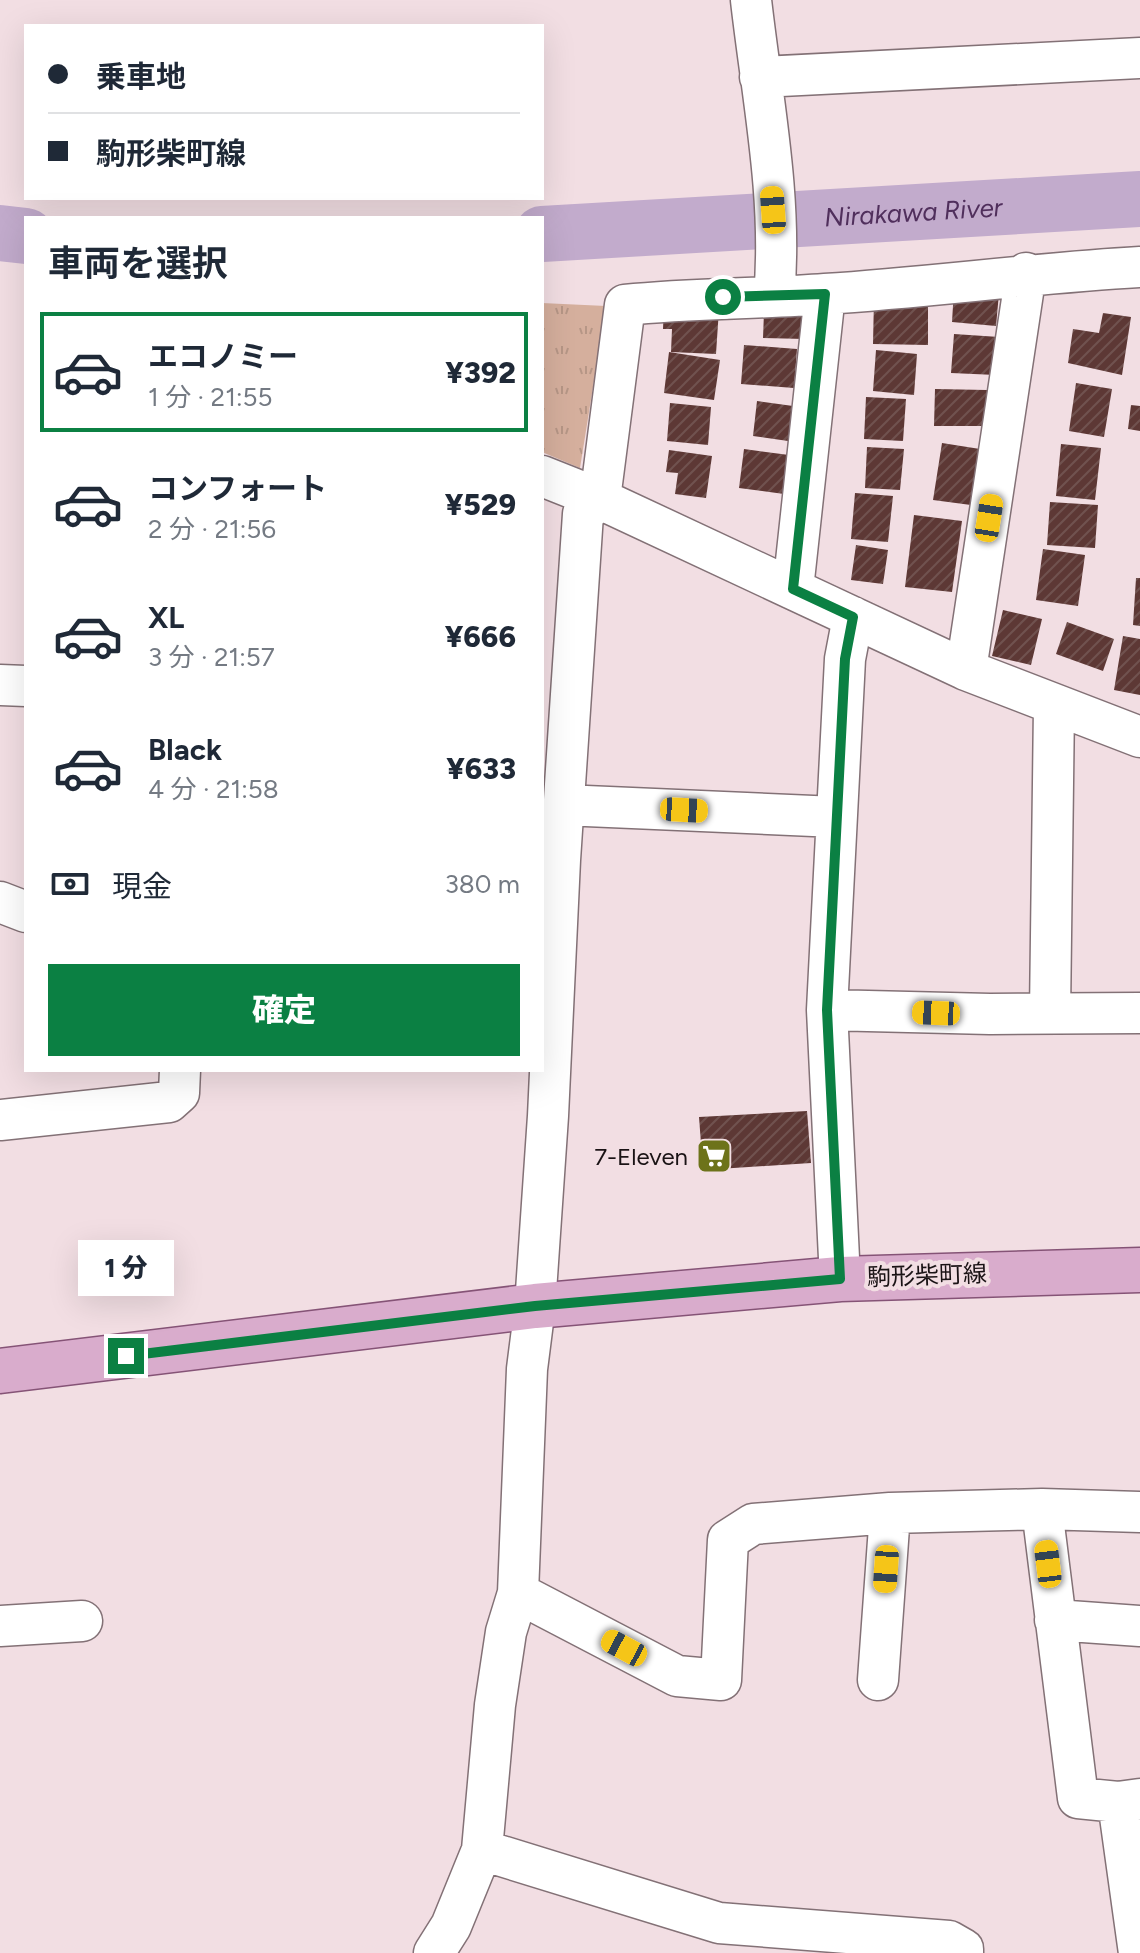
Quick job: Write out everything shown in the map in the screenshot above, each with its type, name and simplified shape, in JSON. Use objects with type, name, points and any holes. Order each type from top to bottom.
[{"type":"main road","name":"駒形柴町線","points":[[0,1371],[535,1306],[840,1279],[1140,1270]]},
{"type":"street","points":[[751,0],[772,184],[775,278]]},
{"type":"street","points":[[760,77],[1140,58]]},
{"type":"street","points":[[434,1953],[451,1926],[482,1850],[495,1705],[506,1632],[518,1593],[527,1369],[535,1306],[556,823],[583,514],[600,499],[625,305],[775,278],[825,294],[1026,273],[1140,267]]},
{"type":"street","points":[[966,670],[1026,273]]},
{"type":"street","points":[[793,589],[825,294]]},
{"type":"street","points":[[544,477],[600,499],[966,670],[1140,737]]},
{"type":"street","points":[[840,1279],[827,1010],[845,659],[853,617]]},
{"type":"street","points":[[0,685],[24,686]]},
{"type":"street","points":[[1050,1013],[1054,706]]},
{"type":"street","points":[[556,823],[836,817]]},
{"type":"street","points":[[0,902],[24,911]]},
{"type":"street","points":[[827,1010],[1140,1013]]},
{"type":"street","points":[[0,1120],[169,1102],[179,1093],[180,1072]]},
{"type":"street","points":[[518,1593],[677,1676],[721,1680],[728,1540],[753,1524],[890,1513],[1042,1509],[1140,1512]]},
{"type":"street","points":[[1042,1509],[1078,1798],[1129,1801],[1139,1953]]},
{"type":"street","points":[[878,1680],[890,1513]]},
{"type":"street","points":[[1055,1620],[1140,1626]]},
{"type":"street","points":[[0,1626],[82,1621]]},
{"type":"street","points":[[482,1850],[719,1923],[949,1941],[963,1949],[963,1953]]},
{"type":"green space","points":[[544,303],[606,306],[580,468],[544,453]]},
{"type":"building","points":[[954,289],[999,293],[996,326],[952,322]]},
{"type":"building","points":[[874,298],[928,298],[928,345],[873,344]]},
{"type":"building","points":[[664,306],[719,309],[716,354],[671,352],[672,329],[663,329]]},
{"type":"building","points":[[764,312],[805,313],[805,339],[763,338]]},
{"type":"building","points":[[1103,313],[1131,317],[1122,375],[1068,363],[1073,329],[1099,333]]},
{"type":"building","points":[[954,334],[999,337],[996,375],[951,373]]},
{"type":"building","points":[[744,345],[797,349],[794,388],[741,384]]},
{"type":"building","points":[[876,350],[917,354],[914,395],[873,391]]},
{"type":"building","points":[[669,352],[720,360],[714,400],[664,393]]},
{"type":"building","points":[[1076,383],[1112,389],[1104,437],[1069,431]]},
{"type":"building","points":[[935,389],[987,390],[986,426],[934,426]]},
{"type":"building","points":[[866,397],[906,399],[903,441],[864,439]]},
{"type":"building","points":[[757,401],[793,406],[788,441],[753,436]]},
{"type":"building","points":[[670,403],[711,407],[708,445],[667,441]]},
{"type":"building","points":[[1131,405],[1140,406],[1140,431],[1128,429]]},
{"type":"building","points":[[942,443],[980,449],[971,505],[933,500]]},
{"type":"building","points":[[1061,444],[1101,448],[1095,500],[1056,496]]},
{"type":"building","points":[[867,447],[904,449],[900,490],[865,488]]},
{"type":"building","points":[[744,449],[789,455],[784,494],[739,488]]},
{"type":"building","points":[[669,450],[712,456],[706,498],[675,494],[678,473],[666,472]]},
{"type":"building","points":[[855,493],[893,496],[888,542],[851,539]]},
{"type":"building","points":[[1050,502],[1098,505],[1095,548],[1047,545]]},
{"type":"building","points":[[914,515],[962,521],[952,592],[905,587]]},
{"type":"building","points":[[856,545],[888,550],[883,584],[851,580]]},
{"type":"building","points":[[1043,549],[1085,555],[1078,606],[1036,600]]},
{"type":"building","points":[[1136,578],[1140,578],[1140,626],[1133,625]]},
{"type":"building","points":[[1003,610],[1042,619],[1031,665],[992,656]]},
{"type":"building","points":[[1067,622],[1114,639],[1103,671],[1056,654]]},
{"type":"building","points":[[1123,636],[1140,639],[1140,695],[1114,690]]},
{"type":"building","points":[[807,1111],[811,1163],[703,1170],[699,1117]]},
{"type":"waterway","name":"Nirakawa River","points":[[544,234],[1140,199]]},
{"type":"waterway","name":"Nirakawa River","points":[[0,233],[24,236]]},
{"type":"place","name":"7-Eleven","points":[[714,1156]]},
{"type":"route","points":[[126,1356],[535,1306],[840,1279],[827,1010],[845,659],[853,617],[793,589],[825,294],[723,297]]}]
